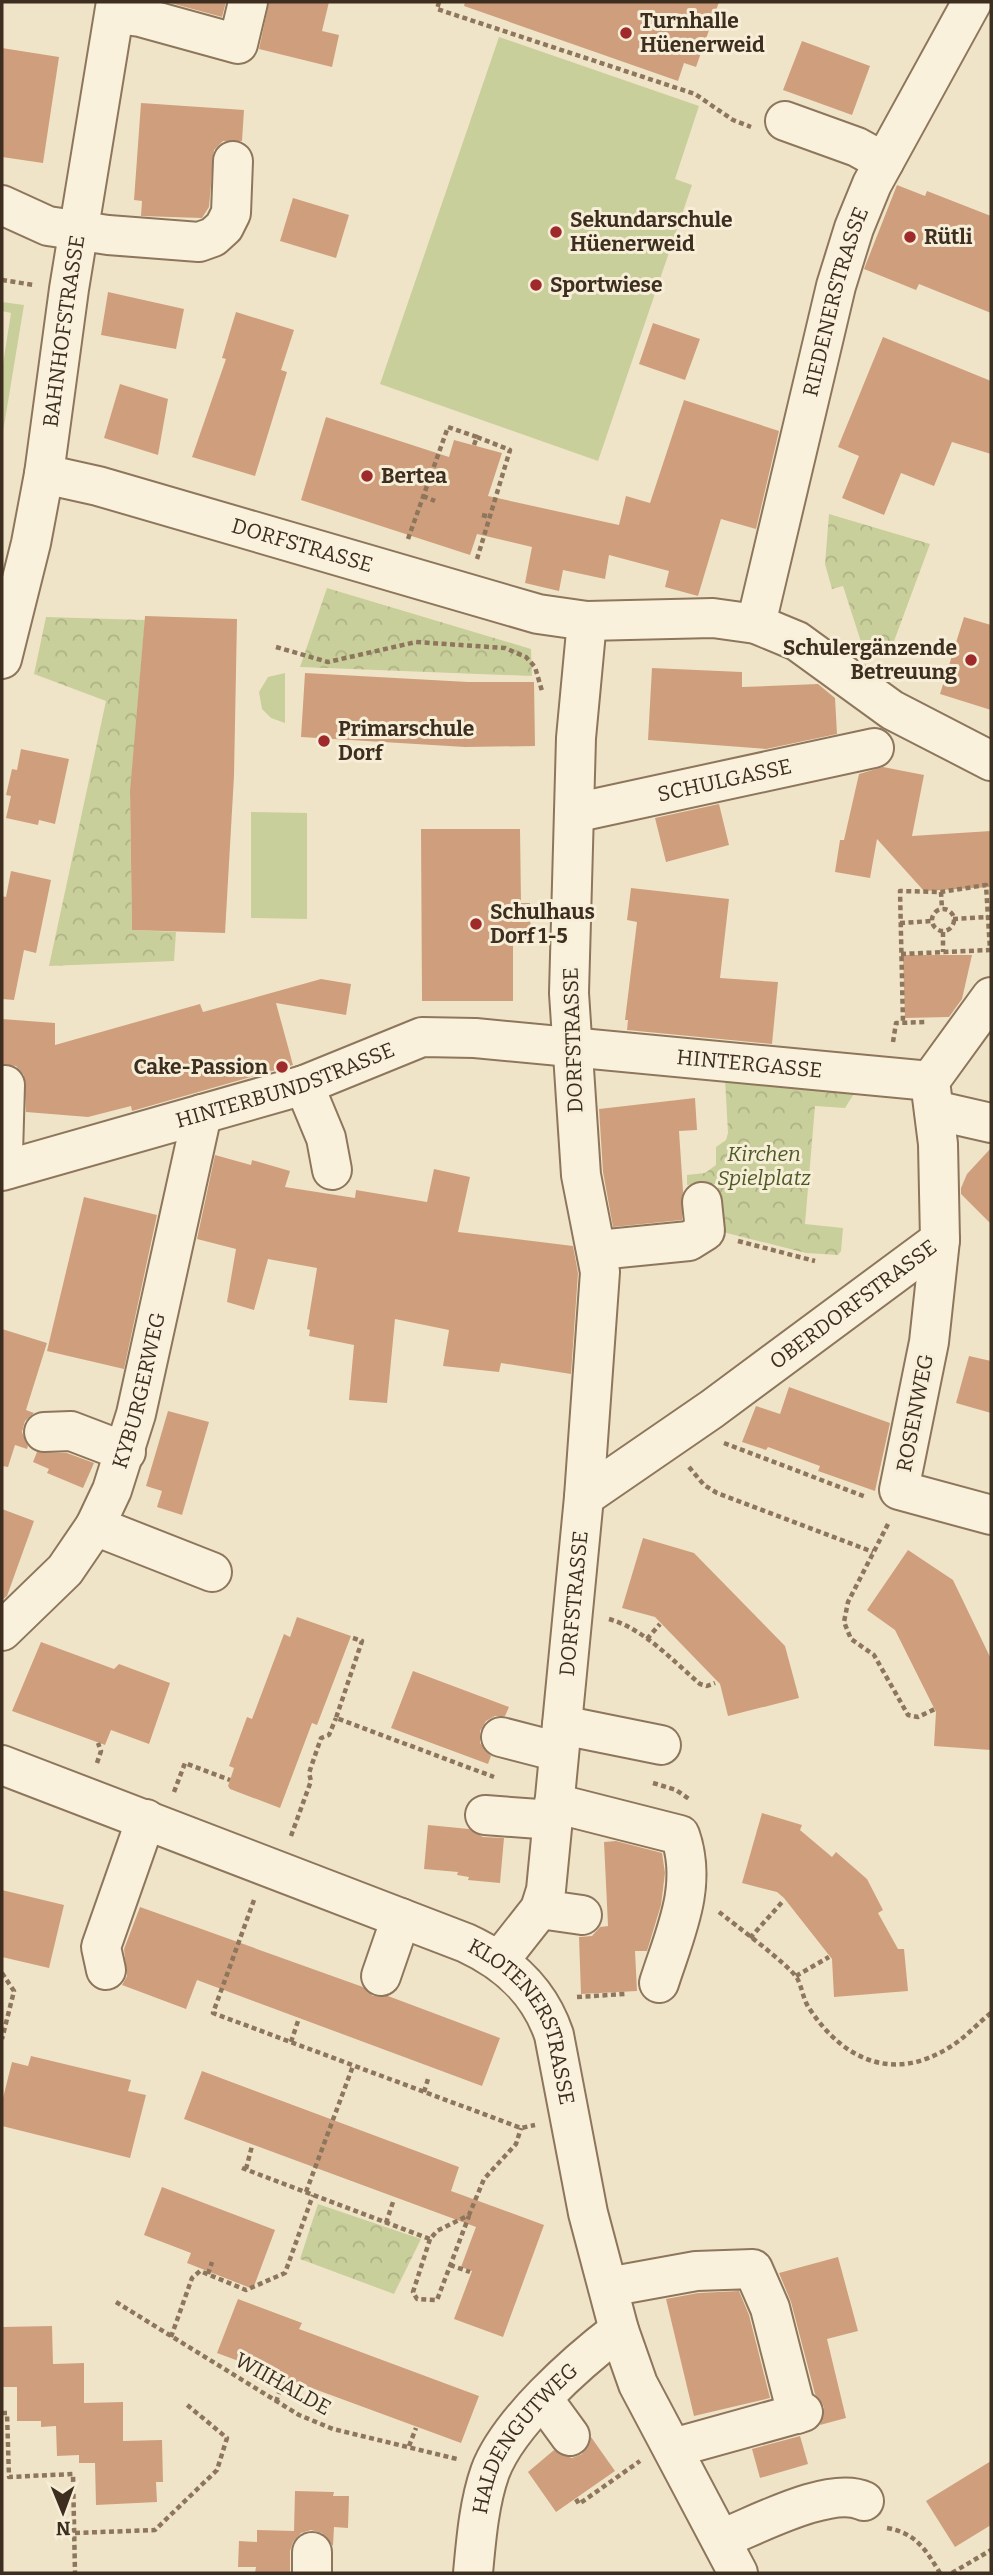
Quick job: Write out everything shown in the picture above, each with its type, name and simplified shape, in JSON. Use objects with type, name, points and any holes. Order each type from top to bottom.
[{"type":"street","points":[[115,8],[238,44],[248,2]]},
{"type":"street","name":"RIEDENERSTRASSE","points":[[756,624],[836,286],[854,229],[884,162],[972,2]]},
{"type":"street","name":"BAHNHOFSTRASSE","points":[[2,659],[31,543],[44,474],[78,231],[115,8]]},
{"type":"street","points":[[771,125],[856,147],[884,162]]},
{"type":"street","points":[[2,205],[48,226],[199,242],[214,237],[224,227],[231,213],[233,161]]},
{"type":"street","name":"DORFSTRASSE","points":[[44,474],[98,486],[512,607],[587,621],[576,738],[570,1046],[581,1175],[598,1250],[600,1272],[584,1497],[546,1890],[540,1909],[499,1961]]},
{"type":"street","points":[[587,621],[713,618],[756,624],[797,641],[892,710],[991,761]]},
{"type":"street","name":"SCHULGASSE","points":[[574,813],[874,748]]},
{"type":"street","points":[[932,1096],[991,997]]},
{"type":"street","name":"HINTERBUNDSTRASSE","points":[[5,1170],[304,1085],[422,1037],[475,1038],[570,1046]]},
{"type":"street","name":"HINTERGASSE","points":[[570,1046],[932,1096],[991,1123]]},
{"type":"street","points":[[5,1085],[5,1170]]},
{"type":"street","points":[[304,1085],[326,1138],[332,1170]]},
{"type":"street","name":"OBERDORFSTRASSE","points":[[584,1497],[712,1409],[940,1240],[940,1170],[932,1096]]},
{"type":"street","name":"KYBURGERWEG","points":[[2,1632],[51,1584],[95,1526],[126,1451],[202,1114]]},
{"type":"street","points":[[598,1250],[689,1241],[705,1230],[702,1202]]},
{"type":"street","name":"ROSENWEG","points":[[940,1240],[932,1321],[897,1499],[991,1515]]},
{"type":"street","points":[[44,1432],[71,1431],[126,1451]]},
{"type":"street","points":[[95,1526],[212,1572]]},
{"type":"street","points":[[502,1737],[661,1745]]},
{"type":"street","name":"KLOTENERSTRASSE","points":[[2,1765],[159,1807],[401,1918],[466,1943],[499,1961],[529,1988],[549,2021],[588,2213],[619,2330],[638,2384],[738,2573]]},
{"type":"street","points":[[106,1970],[101,1947],[159,1807]]},
{"type":"street","points":[[485,1815],[553,1812],[680,1835],[688,1859],[685,1898],[644,1988]]},
{"type":"street","points":[[540,1909],[582,1915]]},
{"type":"street","points":[[381,1976],[401,1918]]},
{"type":"street","points":[[608,2287],[696,2271],[753,2269],[770,2308],[800,2413],[673,2448]]},
{"type":"street","name":"HALDENGUTWEG","points":[[473,2573],[491,2470],[511,2436],[576,2362],[619,2330]]},
{"type":"street","points":[[543,2399],[570,2437]]},
{"type":"street","points":[[721,2539],[820,2500],[840,2496],[873,2514]]},
{"type":"path","points":[[439,2],[437,9],[695,94],[733,120],[771,125]]},
{"type":"path","points":[[2,280],[38,285]]},
{"type":"path","points":[[407,541],[448,427],[510,450],[476,562]]},
{"type":"path","points":[[474,445],[477,437]]},
{"type":"path","points":[[423,496],[435,501]]},
{"type":"path","points":[[482,515],[490,517]]},
{"type":"path","points":[[276,647],[328,662],[416,642],[505,648],[526,657],[535,667],[542,691]]},
{"type":"path","points":[[901,954],[990,950],[986,885],[941,892],[900,891],[900,923],[903,1023]]},
{"type":"path","points":[[941,892],[942,909]]},
{"type":"path","points":[[942,909],[949,911],[953,919],[951,928],[943,932],[935,928],[932,921],[935,913],[942,909]]},
{"type":"path","points":[[953,919],[988,917]]},
{"type":"path","points":[[900,923],[932,921]]},
{"type":"path","points":[[943,932],[943,952]]},
{"type":"path","points":[[751,1244],[815,1261]]},
{"type":"path","points":[[712,1409],[720,1421],[714,1433],[725,1445],[897,1499],[848,1602],[844,1622],[851,1639],[874,1655],[908,1715],[918,1717],[935,1709]]},
{"type":"path","points":[[667,1440],[704,1485],[717,1493],[873,1552]]},
{"type":"path","points":[[601,1617],[622,1623],[647,1639],[700,1684],[707,1686],[715,1682]]},
{"type":"path","points":[[647,1639],[660,1624]]},
{"type":"path","points":[[290,1840],[311,1781],[309,1773],[321,1738],[329,1735],[362,1642],[353,1638]]},
{"type":"path","points":[[336,1718],[501,1780]]},
{"type":"path","points":[[95,1768],[101,1751],[98,1743]]},
{"type":"path","points":[[159,1807],[185,1763],[230,1780]]},
{"type":"path","points":[[652,1782],[683,1793],[694,1804]]},
{"type":"path","points":[[258,1889],[213,2013],[521,2128],[570,2119]]},
{"type":"path","points":[[750,1938],[784,1900]]},
{"type":"path","points":[[714,1906],[796,1976],[807,2006],[831,2037],[859,2059],[890,2065],[917,2060],[950,2048],[991,2013]]},
{"type":"path","points":[[796,1976],[829,1957]]},
{"type":"path","points":[[2,1973],[14,1991],[2,2039]]},
{"type":"path","points":[[569,1997],[644,1988]]},
{"type":"path","points":[[291,2042],[299,2018]]},
{"type":"path","points":[[306,2192],[353,2066]]},
{"type":"path","points":[[424,2092],[428,2079]]},
{"type":"path","points":[[469,2216],[437,2231],[430,2239],[413,2292],[417,2299],[437,2300],[484,2179],[516,2144],[521,2128]]},
{"type":"path","points":[[253,2146],[244,2169],[430,2239]]},
{"type":"path","points":[[172,2337],[192,2278],[201,2271],[246,2290],[285,2273],[313,2195]]},
{"type":"path","points":[[386,2222],[394,2199]]},
{"type":"path","points":[[208,2274],[212,2262]]},
{"type":"path","points":[[450,2265],[470,2272]]},
{"type":"path","name":"WIIHALDE","points":[[116,2302],[276,2402],[333,2429],[409,2446],[491,2470]]},
{"type":"path","points":[[276,2402],[283,2381]]},
{"type":"path","points":[[75,2533],[155,2530],[216,2470],[228,2438],[186,2404]]},
{"type":"path","points":[[2,2413],[7,2413],[9,2477],[74,2474],[75,2573]]},
{"type":"path","points":[[409,2446],[416,2428]]},
{"type":"path","points":[[576,2499],[579,2504],[635,2465]]},
{"type":"path","points":[[873,2514],[923,2544],[940,2573]]},
{"type":"path","points":[[952,2573],[991,2550]]},
{"type":"green space","name":"Sportwiese","points":[[499,37],[699,106],[675,179],[692,185],[598,461],[380,384]]},
{"type":"green space","points":[[2,302],[24,305],[2,438],[2,370],[11,313],[2,311]]},
{"type":"green space","points":[[829,514],[930,544],[890,652],[861,642],[843,586],[832,589],[825,564]]},
{"type":"green space","points":[[327,588],[531,649],[532,676],[300,667]]},
{"type":"green space","points":[[46,617],[145,620],[130,796],[132,930],[176,932],[174,961],[49,966],[106,701],[34,674]]},
{"type":"green space","points":[[285,673],[285,723],[271,718],[262,709],[259,692],[268,677]]},
{"type":"green space","points":[[251,812],[307,813],[307,919],[251,918]]},
{"type":"green space","name":"Kirchen Spielplatz","points":[[725,1079],[855,1092],[845,1108],[815,1106],[805,1224],[843,1228],[841,1251],[838,1255],[806,1253],[719,1231],[718,1184],[687,1185],[687,1175],[705,1173],[716,1165],[716,1147],[726,1140],[728,1133]]},
{"type":"green space","points":[[318,2204],[421,2239],[394,2294],[300,2259]]},
{"type":"building","points":[[167,2],[226,2],[222,17]]},
{"type":"building","points":[[269,2],[329,2],[322,31],[339,35],[332,67],[259,49]]},
{"type":"building","name":"Turnhalle Hüenerweid","points":[[465,2],[719,2],[696,67],[684,63],[678,81],[464,6]]},
{"type":"building","points":[[802,41],[870,66],[852,115],[783,90]]},
{"type":"building","points":[[2,48],[59,57],[43,163],[2,157]]},
{"type":"building","points":[[141,103],[244,110],[242,141],[223,141],[214,150],[209,207],[202,218],[141,216],[142,201],[134,200]]},
{"type":"building","points":[[897,185],[925,196],[927,191],[991,216],[991,313],[919,284],[916,290],[864,269]]},
{"type":"building","points":[[293,198],[349,215],[336,258],[280,241]]},
{"type":"building","points":[[108,292],[184,309],[176,349],[101,335]]},
{"type":"building","points":[[236,312],[294,330],[281,370],[287,372],[255,476],[192,457],[226,359],[222,358]]},
{"type":"building","points":[[653,323],[700,339],[685,380],[639,364]]},
{"type":"building","points":[[883,337],[991,381],[991,454],[952,442],[934,486],[901,473],[884,515],[842,498],[859,456],[838,447]]},
{"type":"building","points":[[120,384],[168,399],[158,455],[104,438]]},
{"type":"building","points":[[684,400],[779,431],[756,529],[721,519],[698,596],[665,587],[669,571],[609,555],[605,579],[563,570],[559,591],[525,583],[532,547],[477,534],[470,555],[301,500],[326,417],[449,457],[454,440],[502,453],[488,496],[619,525],[626,496],[650,503]]},
{"type":"building","points":[[145,616],[237,619],[234,776],[225,933],[132,930],[130,791]]},
{"type":"building","name":"Schulergänzende Betreuung","points":[[964,617],[991,625],[991,710],[940,694]]},
{"type":"building","points":[[652,668],[742,672],[742,687],[818,684],[835,698],[837,734],[766,749],[648,740]]},
{"type":"building","points":[[305,673],[468,682],[534,682],[535,746],[465,747],[301,737]]},
{"type":"building","points":[[21,749],[69,759],[55,824],[39,820],[38,825],[6,818],[11,796],[6,795],[12,769],[17,770]]},
{"type":"building","points":[[883,767],[924,775],[912,836],[991,831],[991,887],[924,891],[877,839],[870,878],[835,872],[840,840],[844,840],[859,774]]},
{"type":"building","points":[[719,804],[729,845],[666,862],[655,818]]},
{"type":"building","name":"Schulhaus Dorf 1-5","points":[[421,829],[520,829],[521,903],[530,903],[531,945],[513,945],[513,1001],[422,1001]]},
{"type":"building","points":[[11,871],[51,880],[36,953],[24,950],[14,1000],[2,999],[2,896],[6,897]]},
{"type":"building","points":[[631,888],[729,899],[720,978],[778,982],[772,1044],[627,1030],[628,1020],[625,1020],[637,922],[627,920]]},
{"type":"building","points":[[903,955],[972,955],[962,999],[949,1017],[905,1018]]},
{"type":"building","points":[[321,979],[351,984],[346,1015],[276,1003],[293,1065],[132,1111],[131,1106],[88,1117],[26,1112],[24,1075],[16,1066],[2,1064],[2,1019],[55,1023],[55,1045],[200,1004],[203,1012]]},
{"type":"building","points":[[695,1098],[697,1130],[679,1131],[682,1220],[613,1227],[603,1172],[599,1109]]},
{"type":"building","points":[[991,1148],[991,1224],[961,1194],[961,1188],[967,1174]]},
{"type":"building","points":[[215,1155],[251,1165],[252,1160],[290,1171],[285,1187],[355,1198],[356,1190],[427,1202],[434,1169],[470,1177],[458,1232],[573,1246],[578,1273],[571,1374],[501,1363],[499,1372],[443,1366],[449,1330],[395,1319],[387,1403],[349,1400],[354,1345],[309,1336],[310,1330],[307,1329],[317,1268],[268,1259],[254,1310],[227,1302],[236,1249],[197,1239]]},
{"type":"building","points":[[84,1197],[157,1215],[124,1369],[47,1351]]},
{"type":"building","points":[[2,1329],[47,1343],[26,1410],[34,1413],[25,1421],[22,1432],[28,1446],[27,1449],[15,1445],[8,1467],[2,1466]]},
{"type":"building","points":[[969,1356],[991,1361],[991,1413],[956,1403]]},
{"type":"building","points":[[789,1387],[890,1423],[875,1491],[818,1471],[820,1466],[768,1447],[766,1450],[742,1442],[756,1406],[780,1414]]},
{"type":"building","points":[[168,1411],[209,1422],[182,1515],[157,1507],[162,1491],[146,1486]]},
{"type":"building","points":[[37,1452],[67,1453],[94,1463],[83,1488],[47,1473],[49,1469],[33,1462]]},
{"type":"building","points":[[2,1509],[34,1521],[7,1596],[2,1600]]},
{"type":"building","points":[[643,1538],[694,1553],[785,1646],[799,1698],[728,1716],[720,1684],[655,1617],[622,1608]]},
{"type":"building","points":[[908,1550],[953,1580],[991,1659],[991,1750],[934,1746],[936,1712],[895,1630],[867,1610]]},
{"type":"building","points":[[297,1617],[351,1636],[317,1725],[312,1723],[280,1808],[230,1789],[228,1786],[234,1768],[229,1766],[247,1717],[252,1719],[284,1634],[290,1637]]},
{"type":"building","points":[[41,1642],[114,1669],[119,1664],[170,1683],[149,1744],[111,1730],[105,1745],[12,1711]]},
{"type":"building","points":[[413,1671],[509,1707],[505,1716],[495,1716],[486,1721],[480,1731],[480,1743],[491,1756],[488,1764],[391,1728]]},
{"type":"building","points":[[762,1813],[802,1825],[800,1830],[832,1857],[836,1852],[867,1879],[883,1910],[878,1913],[898,1949],[904,1949],[908,1991],[834,1997],[832,1959],[784,1898],[777,1892],[742,1883]]},
{"type":"building","points":[[428,1825],[469,1829],[483,1837],[504,1838],[500,1883],[468,1880],[469,1877],[457,1875],[458,1872],[424,1869]]},
{"type":"building","points":[[616,1841],[662,1853],[665,1873],[661,1905],[647,1951],[635,1951],[637,1991],[581,1994],[579,1937],[592,1936],[600,1927],[608,1926],[604,1842]]},
{"type":"building","points":[[2,1890],[64,1905],[49,1968],[2,1957]]},
{"type":"building","points":[[140,1907],[363,1987],[373,1996],[388,1996],[500,2038],[482,2086],[197,1980],[186,2009],[122,1985],[127,1976],[124,1949]]},
{"type":"building","points":[[31,2056],[131,2080],[128,2091],[146,2095],[130,2158],[2,2126],[2,2102],[12,2062],[28,2066]]},
{"type":"building","points":[[202,2071],[459,2167],[451,2191],[544,2225],[503,2337],[454,2319],[472,2271],[461,2267],[476,2227],[184,2119]]},
{"type":"building","points":[[162,2187],[275,2230],[253,2289],[187,2263],[191,2253],[144,2235]]},
{"type":"building","points":[[838,2257],[858,2331],[827,2339],[846,2418],[820,2425],[824,2407],[815,2394],[791,2302],[779,2273]]},
{"type":"building","points":[[739,2291],[749,2315],[770,2398],[694,2416],[666,2299],[698,2293]]},
{"type":"building","points":[[238,2299],[302,2323],[299,2329],[479,2396],[461,2443],[217,2353]]},
{"type":"building","points":[[52,2326],[53,2364],[84,2363],[84,2403],[123,2402],[123,2441],[162,2440],[163,2482],[156,2482],[157,2502],[96,2505],[95,2463],[79,2463],[79,2455],[57,2456],[56,2426],[41,2427],[41,2421],[17,2421],[17,2387],[2,2387],[2,2327]]},
{"type":"building","points":[[800,2436],[808,2464],[760,2478],[752,2449]]},
{"type":"building","points":[[591,2437],[615,2471],[556,2512],[528,2472],[554,2450],[572,2458],[582,2454]]},
{"type":"building","points":[[991,2461],[991,2525],[955,2547],[926,2501]]},
{"type":"building","points":[[295,2491],[334,2492],[333,2496],[349,2496],[348,2528],[334,2527],[333,2546],[322,2533],[311,2530],[301,2533],[293,2542],[290,2551],[290,2573],[255,2573],[256,2567],[238,2567],[239,2541],[257,2542],[257,2530],[294,2531]]},
{"type":"place","name":"Turnhalle Hüenerweid","points":[[626,33]]},
{"type":"place","name":"Sekundarschule Hüenerweid","points":[[556,232]]},
{"type":"place","name":"Rütli","points":[[910,237]]},
{"type":"place","name":"Sportwiese","points":[[536,285]]},
{"type":"place","name":"Bertea","points":[[367,476]]},
{"type":"place","name":"Schulergänzende Betreuung","points":[[971,660]]},
{"type":"place","name":"Primarschule Dorf","points":[[324,741]]},
{"type":"place","name":"Schulhaus Dorf 1-5","points":[[476,924]]},
{"type":"place","name":"Cake-Passion","points":[[282,1067]]}]
